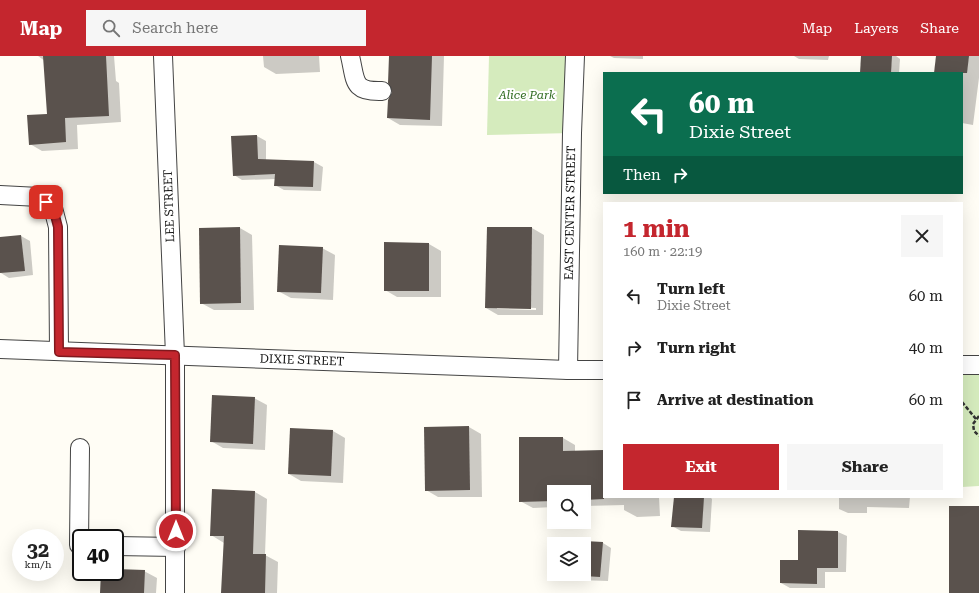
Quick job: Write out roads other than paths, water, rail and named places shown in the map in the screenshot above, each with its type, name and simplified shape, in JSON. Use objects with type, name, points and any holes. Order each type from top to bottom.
[{"type":"street","name":"LEE STREET","points":[[163,56],[175,355],[175,593]]},
{"type":"street","points":[[350,56],[357,85],[363,90],[382,91]]},
{"type":"street","name":"EAST CENTER STREET","points":[[568,370],[572,133],[575,56]]},
{"type":"street","points":[[0,195],[39,197],[53,208],[58,227],[59,352]]},
{"type":"street","name":"DIXIE STREET","points":[[0,349],[568,370],[603,370]]},
{"type":"street","points":[[963,365],[979,365]]},
{"type":"street","points":[[79,529],[80,448]]},
{"type":"street","points":[[124,546],[176,547]]},
{"type":"park label","name":"Alice Park","points":[[527,95]]}]
